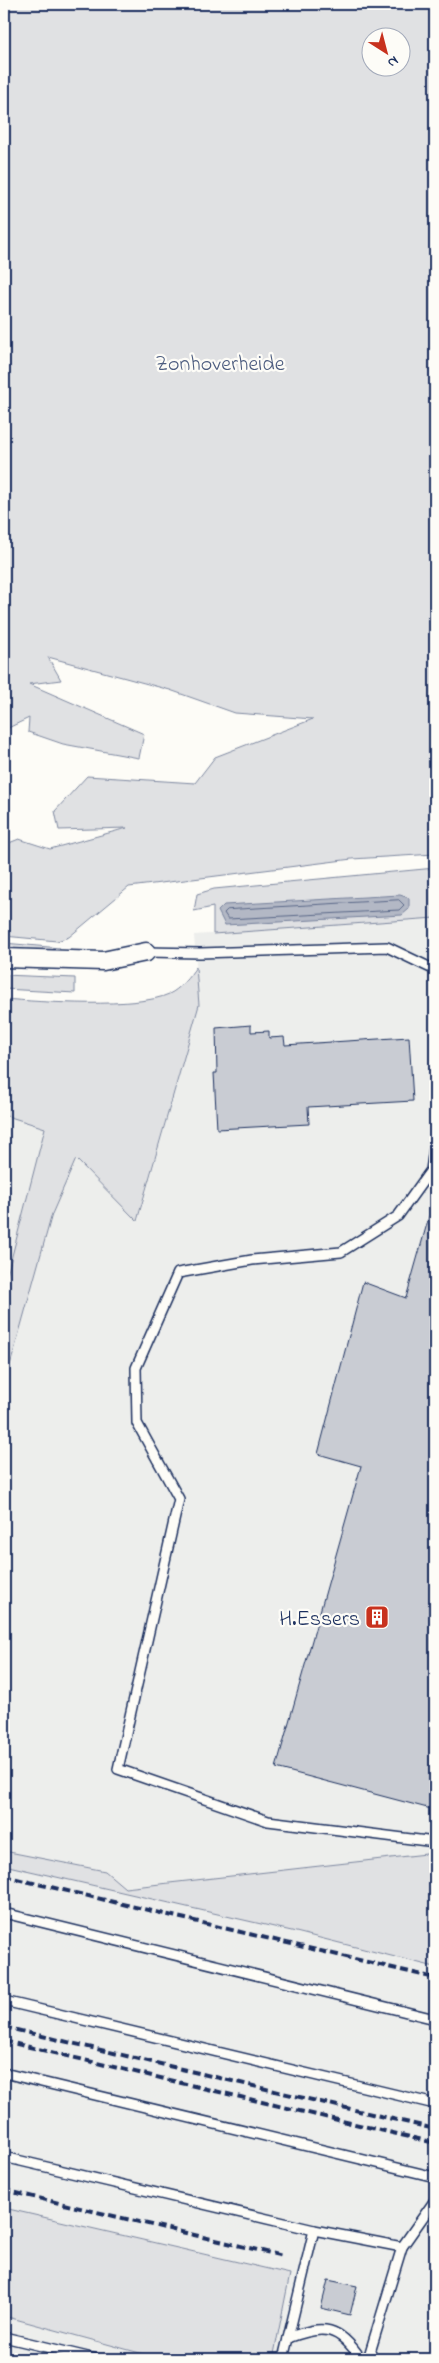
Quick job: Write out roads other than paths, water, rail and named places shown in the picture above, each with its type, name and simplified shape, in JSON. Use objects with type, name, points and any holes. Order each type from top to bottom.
[{"type":"street","points":[[4,958],[103,961],[146,952]]},
{"type":"lane","points":[[146,952],[200,953],[387,947],[434,973]]},
{"type":"lane","points":[[435,1141],[431,1170],[398,1216],[341,1252],[252,1260],[178,1273],[136,1368],[137,1423],[179,1499],[118,1769],[268,1821],[435,1842]]},
{"type":"lane","points":[[4,1913],[435,2019]]},
{"type":"lane","points":[[4,2000],[435,2104]]},
{"type":"lane","points":[[4,2073],[435,2177]]},
{"type":"lane","points":[[4,2157],[314,2230],[402,2248]]},
{"type":"lane","points":[[368,2359],[402,2248],[435,2200]]},
{"type":"lane","points":[[283,2359],[314,2230]]},
{"type":"lane","points":[[288,2338],[305,2332],[327,2329],[350,2342],[361,2359]]},
{"type":"lane","points":[[4,2337],[96,2359]]},
{"type":"water","points":[[400,895],[409,898],[409,909],[402,915],[225,925],[218,911],[224,905]]},
{"type":"railway","points":[[4,1876],[435,1978]]},
{"type":"railway","points":[[4,2027],[435,2129]]},
{"type":"railway","points":[[4,2041],[435,2143]]},
{"type":"railway","points":[[4,2190],[283,2256]]},
{"type":"place","name":"H.Essers","points":[[377,1617]]},
{"type":"park label","name":"Zonhoverheide","points":[[220,362]]}]
